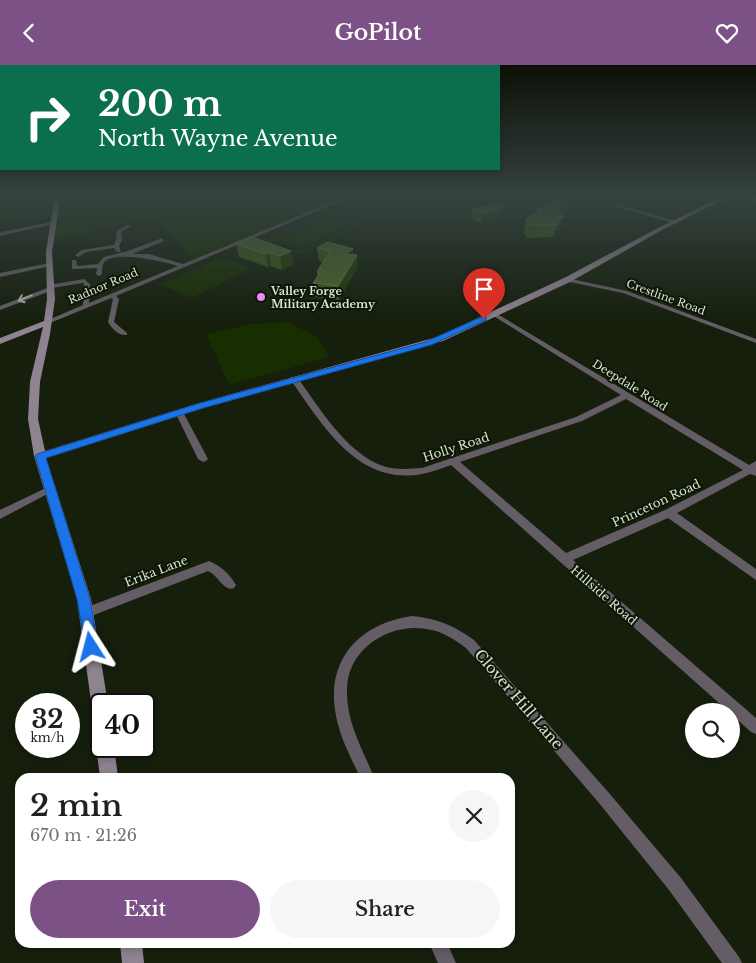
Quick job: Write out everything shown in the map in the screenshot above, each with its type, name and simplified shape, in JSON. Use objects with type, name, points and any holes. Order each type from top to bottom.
[{"type":"street","points":[[51,237],[49,265],[51,287],[48,322],[33,399],[33,419],[40,456],[67,539],[86,613],[98,693]]},
{"type":"street","points":[[116,246],[119,237]]},
{"type":"street","name":"Radnor Road","points":[[0,341],[254,237]]},
{"type":"street","points":[[40,456],[179,412],[428,343],[567,280],[646,237]]},
{"type":"street","points":[[129,254],[162,240]]},
{"type":"street","points":[[78,255],[88,250],[116,246]]},
{"type":"street","points":[[116,246],[120,255]]},
{"type":"street","points":[[80,247],[88,250]]},
{"type":"street","points":[[74,261],[76,269],[99,266],[106,259],[129,254],[157,257],[182,265]]},
{"type":"street","points":[[0,275],[49,265]]},
{"type":"street","points":[[99,266],[99,274]]},
{"type":"street","name":"Crestline Road","points":[[567,280],[620,291],[756,341]]},
{"type":"street","points":[[0,308],[51,287],[84,281],[87,284],[86,306]]},
{"type":"street","points":[[112,295],[116,302],[109,317],[110,322],[113,327],[125,334]]},
{"type":"street","name":"Deepdale Road","points":[[494,314],[626,395],[754,469]]},
{"type":"street","points":[[14,335],[39,331],[46,336]]},
{"type":"street","name":"Holly Road","points":[[294,379],[344,442],[361,459],[379,468],[406,472],[422,471],[579,419],[626,395]]},
{"type":"street","points":[[179,412],[203,459]]},
{"type":"street","name":"Hillside Road","points":[[453,461],[756,727]]},
{"type":"street","name":"Princeton Road","points":[[564,559],[669,513],[754,469]]},
{"type":"street","points":[[0,515],[50,489]]},
{"type":"street","points":[[669,513],[756,575]]},
{"type":"street","name":"Erika Lane","points":[[86,613],[209,566],[219,571],[230,585]]},
{"type":"street","name":"Clover Hill Lane","points":[[365,773],[342,715],[340,687],[346,664],[360,643],[384,627],[408,622],[424,622],[448,629],[460,636],[476,651],[604,797],[675,884],[733,963]]},
{"type":"street","points":[[106,758],[108,773]]},
{"type":"street","points":[[131,948],[133,963]]},
{"type":"street","points":[[440,948],[447,963]]},
{"type":"green space","points":[[50,237],[72,237],[49,243]]},
{"type":"green space","points":[[172,237],[253,237],[193,260]]},
{"type":"green space","points":[[273,237],[278,237],[272,242],[272,246],[282,251],[306,249],[329,237],[337,237],[305,253],[279,252],[268,247],[268,242]]},
{"type":"green space","points":[[286,237],[326,237],[304,248],[279,240]]},
{"type":"green space","points":[[221,258],[251,268],[192,298],[161,285]]},
{"type":"green space","points":[[288,322],[316,336],[329,357],[233,384],[228,382],[206,334],[251,324]]},
{"type":"building","points":[[252,237],[291,251],[280,256],[269,252],[266,254],[236,244]]},
{"type":"building","points":[[328,242],[353,249],[345,254],[357,255],[338,286],[313,283],[320,273],[317,272],[330,251],[317,248]]},
{"type":"place","name":"Valley Forge Military Academy","points":[[261,297]]},
{"type":"route","points":[[91,647],[84,599],[40,456],[200,406],[428,343],[484,319]]}]
